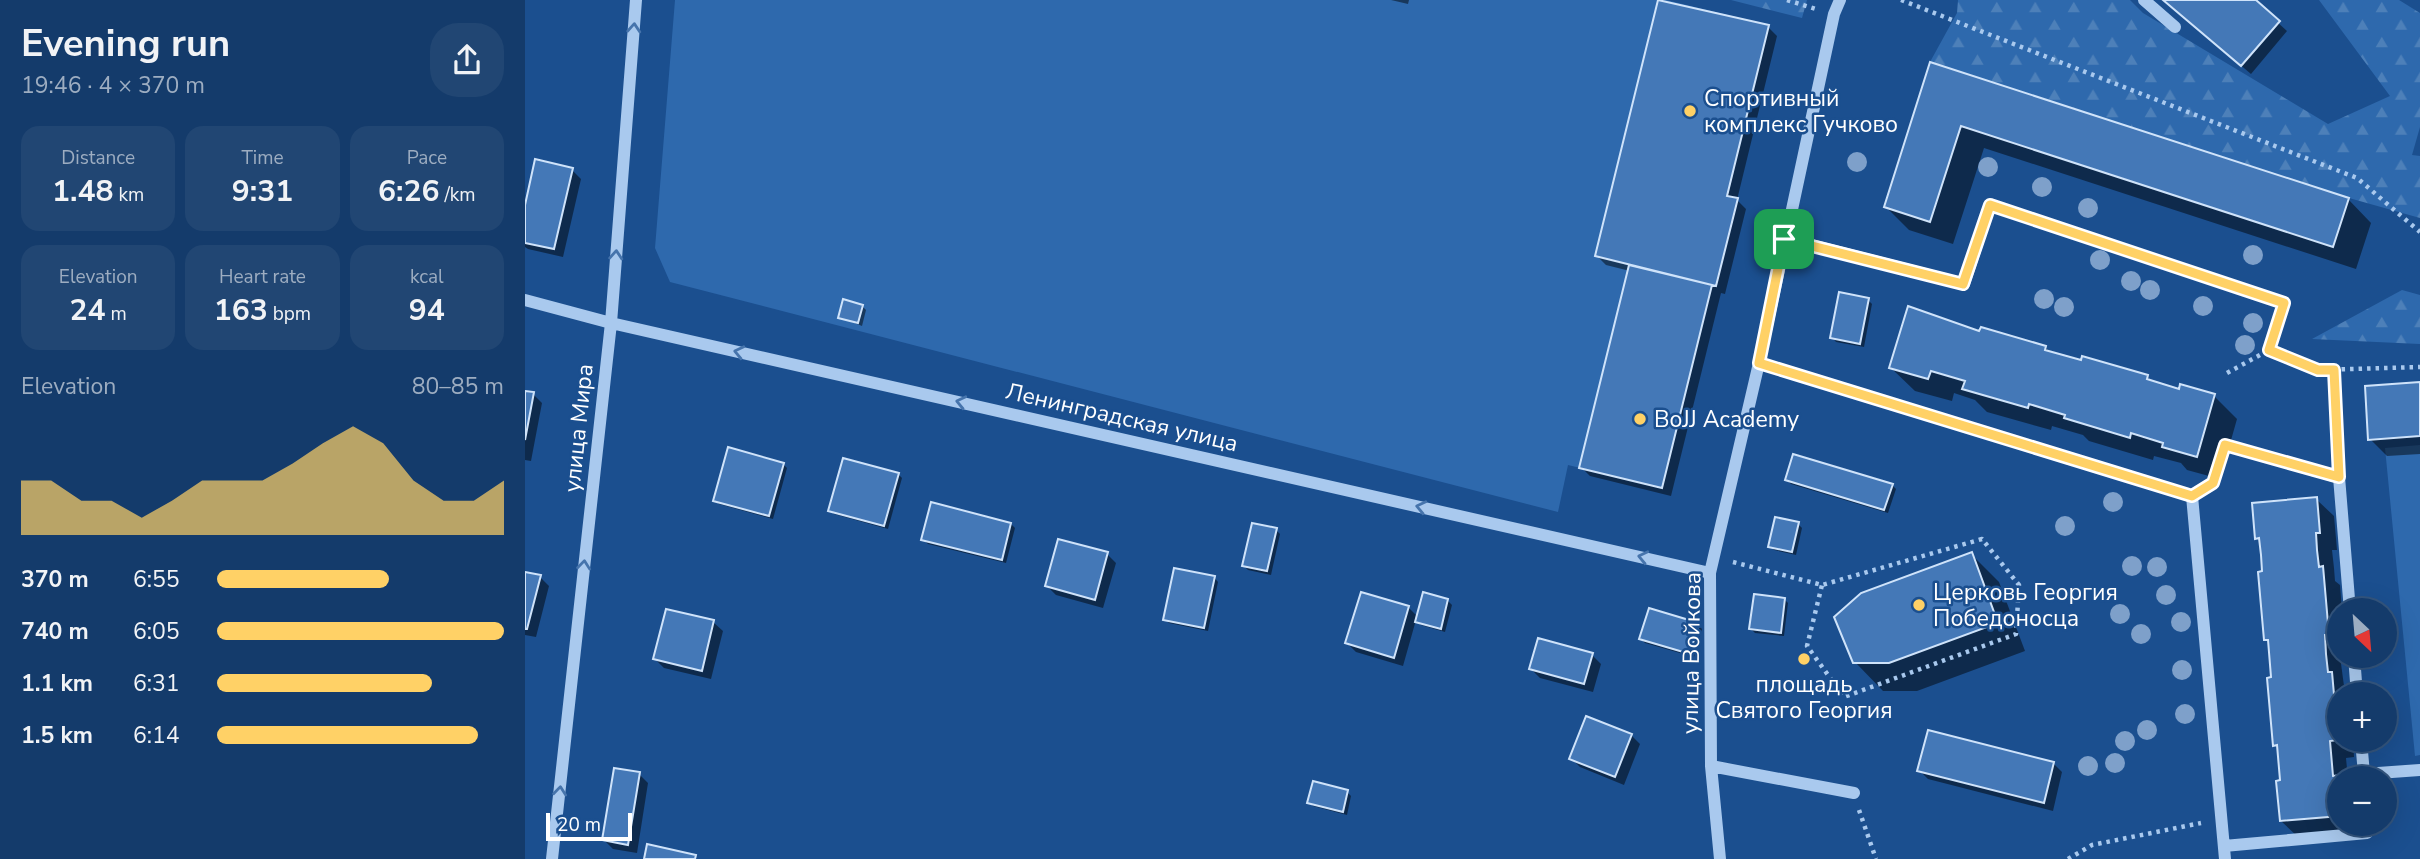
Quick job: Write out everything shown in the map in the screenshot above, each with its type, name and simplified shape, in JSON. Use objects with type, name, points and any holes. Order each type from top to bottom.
[{"type":"street","name":"улица Мира","points":[[552,859],[611,323],[636,0]]},
{"type":"street","name":"улица Войкова","points":[[1720,859],[1711,766],[1710,573],[1759,363],[1833,14],[1840,0]]},
{"type":"street","points":[[2144,0],[2175,27]]},
{"type":"street","points":[[1784,239],[1963,284],[1990,205],[2284,303]]},
{"type":"street","name":"Ленинградская улица","points":[[525,300],[611,323],[1710,573]]},
{"type":"street","points":[[1759,363],[2192,496],[2213,483],[2225,445],[2339,477],[2349,598]]},
{"type":"street","points":[[2192,496],[2224,853],[2346,836]]},
{"type":"street","points":[[1711,766],[1854,793]]},
{"type":"street","points":[[2397,772],[2420,770]]},
{"type":"path","points":[[1787,0],[1833,14]]},
{"type":"path","points":[[1902,0],[2357,178],[2420,232]]},
{"type":"path","points":[[2227,373],[2269,350],[2284,303]]},
{"type":"path","points":[[2269,350],[2318,370],[2420,367]]},
{"type":"path","points":[[2334,370],[2339,477]]},
{"type":"path","points":[[1714,556],[1822,585],[1982,539],[2019,585],[2016,635],[1844,697],[1807,646],[1822,585]]},
{"type":"path","points":[[1854,793],[1876,859]]},
{"type":"path","points":[[2069,859],[2092,845],[2221,819]]},
{"type":"green space","points":[[675,0],[1666,0],[1769,25],[1728,195],[1738,198],[1716,286],[1712,286],[1662,488],[1568,465],[1558,512],[670,282],[655,248]]},
{"type":"green space","points":[[1731,0],[1807,0],[1802,18]]},
{"type":"green space","points":[[1958,0],[2130,0],[2143,13],[2328,124],[2390,96],[2319,0],[2399,0],[2420,13],[2420,127],[2412,155],[2420,156],[2420,218],[2349,198],[1930,62],[1957,13]]},
{"type":"green space","points":[[2402,290],[2420,295],[2420,344],[2312,339]]},
{"type":"green space","points":[[2420,445],[2420,755],[2415,756],[2385,448]]},
{"type":"building","name":"Спортивный комплекс Гучково","points":[[1658,0],[1769,25],[1727,196],[1738,198],[1716,286],[1595,256]]},
{"type":"building","points":[[2163,0],[2256,0],[2280,21],[2241,66]]},
{"type":"building","points":[[1930,62],[2349,198],[2333,247],[1961,126],[1930,222],[1884,207]]},
{"type":"building","points":[[535,159],[573,168],[554,249],[525,243],[525,205]]},
{"type":"building","points":[[1629,265],[1712,285],[1662,488],[1579,468]]},
{"type":"building","points":[[1839,292],[1869,298],[1860,344],[1830,338]]},
{"type":"building","points":[[843,299],[863,305],[858,323],[838,318]]},
{"type":"building","points":[[1908,306],[1979,331],[1981,327],[2046,346],[2045,350],[2081,360],[2082,356],[2148,375],[2147,379],[2179,389],[2180,384],[2215,394],[2197,457],[2162,447],[2163,443],[2131,433],[2130,438],[2064,418],[2065,415],[2029,404],[2028,408],[1962,389],[1965,381],[1931,371],[1928,379],[1889,368]]},
{"type":"building","points":[[2420,382],[2420,436],[2368,440],[2365,386]]},
{"type":"building","points":[[525,391],[534,392],[525,440]]},
{"type":"building","points":[[728,447],[784,463],[769,516],[713,501]]},
{"type":"building","points":[[1793,454],[1893,484],[1884,510],[1785,480]]},
{"type":"building","points":[[843,458],[899,473],[884,526],[828,511]]},
{"type":"building","points":[[2317,497],[2320,533],[2316,533],[2317,550],[2319,567],[2323,566],[2327,612],[2327,668],[2328,672],[2332,672],[2333,682],[2327,682],[2327,752],[2331,752],[2332,766],[2327,766],[2327,817],[2280,821],[2276,781],[2280,780],[2277,745],[2273,746],[2267,678],[2271,677],[2268,640],[2264,640],[2258,572],[2262,571],[2261,555],[2259,538],[2255,539],[2252,503]]},
{"type":"building","points":[[931,502],[1011,523],[1002,560],[921,540]]},
{"type":"building","points":[[1775,517],[1799,522],[1792,552],[1768,547]]},
{"type":"building","points":[[1252,523],[1277,528],[1267,571],[1242,566]]},
{"type":"building","points":[[1058,539],[1108,552],[1095,600],[1045,586]]},
{"type":"building","name":"Церковь Георгия Победоносца","points":[[1972,552],[1998,623],[1889,663],[1853,663],[1834,617],[1861,593]]},
{"type":"building","points":[[1174,568],[1215,576],[1204,628],[1163,620]]},
{"type":"building","points":[[525,572],[541,575],[527,629],[525,629]]},
{"type":"building","points":[[1361,592],[1409,606],[1394,658],[1345,643]]},
{"type":"building","points":[[1423,592],[1448,599],[1441,629],[1415,622]]},
{"type":"building","points":[[1754,594],[1785,598],[1781,633],[1749,629]]},
{"type":"building","points":[[1649,608],[1699,623],[1690,654],[1639,639]]},
{"type":"building","points":[[666,609],[714,620],[702,671],[653,659]]},
{"type":"building","points":[[1538,638],[1593,653],[1584,684],[1529,669]]},
{"type":"building","points":[[1586,716],[1632,734],[1615,777],[1569,759]]},
{"type":"building","points":[[1928,730],[2054,762],[2044,803],[1917,771]]},
{"type":"building","points":[[614,768],[640,772],[628,845],[602,840]]},
{"type":"building","points":[[1313,781],[1348,790],[1343,812],[1307,803]]},
{"type":"building","points":[[647,844],[696,855],[695,859],[644,859]]},
{"type":"place","name":"Спортивный комплекс Гучково","points":[[1690,111]]},
{"type":"place","name":"BoJJ Academy","points":[[1640,419]]},
{"type":"place","name":"Церковь Георгия Победоносца","points":[[1919,605]]},
{"type":"place","name":"площадь Святого Георгия","points":[[1804,659]]},
{"type":"route","points":[[1990,205],[2284,303],[2269,350],[2318,370],[2334,370],[2339,477],[2225,445],[2213,483],[2192,496],[1759,363],[1784,239],[1963,284],[1990,205]]}]
